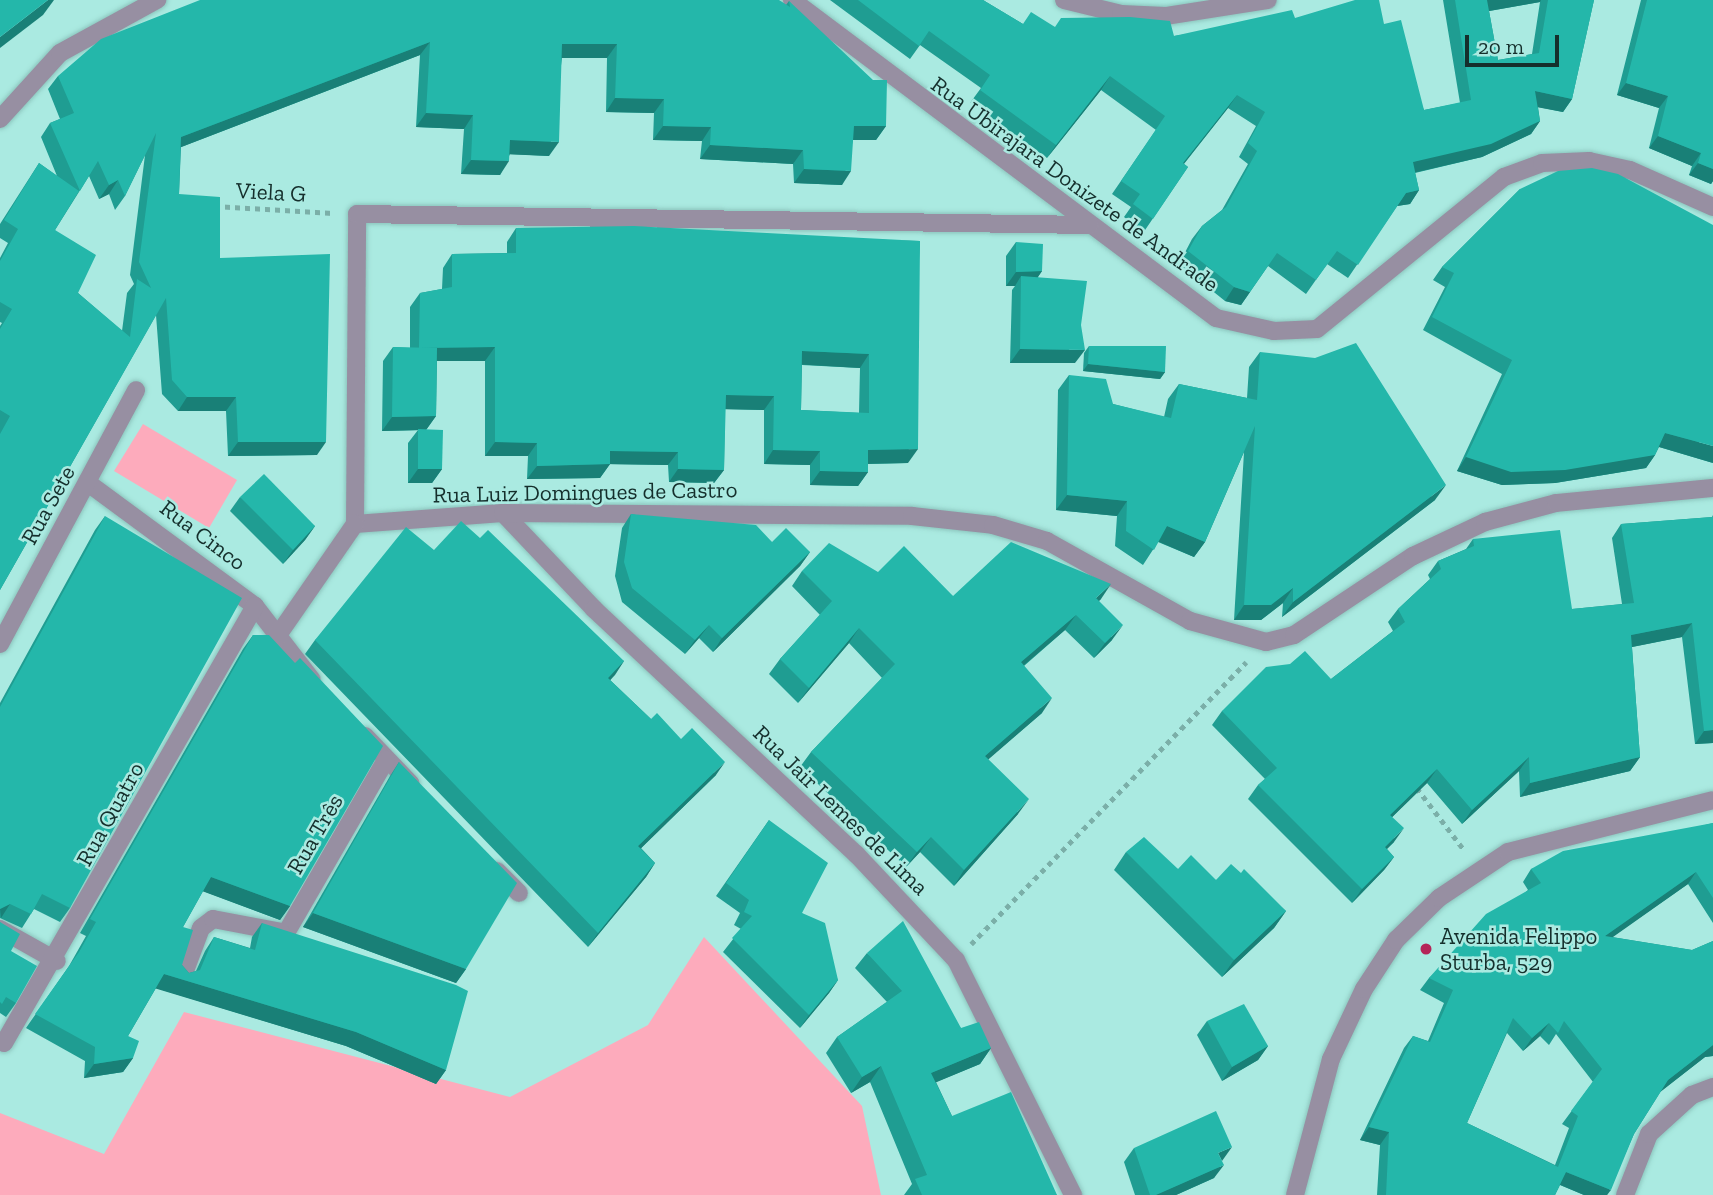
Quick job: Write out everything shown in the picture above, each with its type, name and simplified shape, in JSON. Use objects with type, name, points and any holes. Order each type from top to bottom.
[{"type":"street","points":[[0,119],[60,53],[157,0]]},
{"type":"street","name":"Rua Ubirajara Donizete de Andrade","points":[[792,0],[1216,318],[1274,331],[1317,329],[1504,177],[1542,163],[1589,161],[1630,170],[1713,207]]},
{"type":"street","points":[[1064,0],[1121,14],[1166,16],[1268,0]]},
{"type":"street","points":[[276,638],[355,524],[357,214],[1090,225]]},
{"type":"street","name":"Rua Sete","points":[[0,644],[136,390]]},
{"type":"street","name":"Rua Cinco","points":[[88,483],[255,606],[276,638],[325,694]]},
{"type":"street","points":[[1266,642],[1294,635],[1413,556],[1485,522],[1556,503],[1713,488]]},
{"type":"street","name":"Rua Luiz Domingues de Castro","points":[[355,524],[503,513],[912,516],[993,525],[1047,541],[1190,621],[1266,642]]},
{"type":"street","name":"Rua Jair Lemes de Lima","points":[[503,513],[594,609],[856,854],[957,960],[1073,1195]]},
{"type":"street","name":"Rua Quatro","points":[[4,1043],[57,961],[255,606]]},
{"type":"street","points":[[351,722],[424,798]]},
{"type":"street","name":"Rua Três","points":[[286,933],[386,760]]},
{"type":"street","points":[[1295,1195],[1331,1059],[1364,989],[1396,940],[1477,867],[1561,837],[1713,800]]},
{"type":"street","points":[[481,855],[519,893]]},
{"type":"street","points":[[183,976],[201,928],[213,919],[286,933],[311,941]]},
{"type":"street","points":[[0,929],[57,961]]},
{"type":"street","points":[[1625,1195],[1649,1133],[1692,1094],[1713,1087]]},
{"type":"path","name":"Viela G","points":[[205,206],[357,214]]},
{"type":"path","points":[[957,960],[1266,642]]},
{"type":"path","points":[[1410,779],[1477,867]]},
{"type":"shaded area","points":[[143,424],[237,480],[209,528],[114,471]]},
{"type":"shaded area","points":[[704,937],[862,1106],[881,1195],[0,1195],[0,1113],[104,1154],[184,1012],[510,1097],[648,1025]]},
{"type":"building","points":[[0,0],[48,0],[0,37]]},
{"type":"building","points":[[200,0],[779,0],[790,7],[789,1],[873,80],[887,80],[886,126],[854,126],[851,171],[804,169],[803,150],[710,145],[711,127],[663,126],[664,99],[615,98],[617,44],[562,44],[559,142],[510,140],[509,161],[471,160],[473,115],[426,113],[430,42],[181,137],[179,194],[220,197],[220,258],[330,254],[326,442],[238,442],[236,397],[187,397],[172,380],[166,298],[0,590],[0,434],[10,416],[0,410],[0,329],[12,309],[0,302],[0,261],[18,229],[4,220],[39,163],[79,191],[55,230],[96,255],[78,293],[130,337],[137,279],[151,288],[139,262],[156,133],[125,196],[118,180],[109,185],[98,161],[80,191],[50,123],[74,113],[58,76],[101,39]]},
{"type":"building","points":[[858,0],[983,0],[1023,24],[1031,12],[1055,27],[1061,18],[1130,17],[1170,21],[1174,36],[1292,10],[1295,18],[1355,0],[1379,0],[1384,24],[1401,20],[1424,110],[1471,100],[1455,0],[1487,0],[1498,60],[1539,53],[1548,0],[1594,0],[1572,99],[1535,91],[1540,121],[1491,144],[1413,162],[1419,190],[1406,193],[1358,265],[1337,251],[1316,280],[1277,253],[1250,292],[1234,287],[1188,251],[1202,226],[1226,207],[1257,151],[1248,143],[1265,112],[1237,95],[1183,163],[1188,167],[1153,219],[1133,204],[1140,194],[1121,181],[1165,116],[1110,76],[1056,145],[980,90],[990,75],[929,31],[919,46]]},
{"type":"building","points":[[1647,0],[1713,0],[1713,169],[1698,163],[1701,153],[1658,136],[1668,96],[1626,83]]},
{"type":"building","points":[[1592,168],[1618,174],[1713,225],[1713,446],[1665,433],[1655,455],[1565,470],[1511,472],[1466,457],[1512,360],[1432,317],[1454,273],[1442,267],[1520,189],[1558,171]]},
{"type":"building","points":[[634,226],[920,241],[918,449],[868,450],[868,472],[820,471],[820,451],[773,450],[774,396],[726,395],[724,470],[678,469],[678,452],[610,451],[610,464],[537,466],[537,443],[495,442],[495,347],[419,348],[420,293],[452,287],[452,254],[516,253],[516,228]],"holes":[[[802,351],[869,354],[869,413],[801,410]]]},
{"type":"building","points":[[1016,242],[1043,244],[1042,271],[1016,272]]},
{"type":"building","points":[[1021,276],[1087,281],[1081,325],[1085,350],[1020,349]]},
{"type":"building","points":[[1356,343],[1446,485],[1293,602],[1293,588],[1271,605],[1244,605],[1255,426],[1205,542],[1167,526],[1154,550],[1126,531],[1127,501],[1067,495],[1069,375],[1106,379],[1113,404],[1171,418],[1179,384],[1257,400],[1260,352],[1315,358]]},
{"type":"building","points":[[1089,346],[1166,346],[1165,372],[1088,364]]},
{"type":"building","points":[[393,347],[437,348],[436,416],[392,417]]},
{"type":"building","points":[[418,429],[443,430],[442,469],[418,469]]},
{"type":"building","points":[[264,474],[315,526],[293,550],[240,497]]},
{"type":"building","points":[[631,514],[756,525],[772,542],[786,528],[810,552],[722,638],[709,625],[695,640],[632,588],[624,562]]},
{"type":"building","points":[[105,516],[242,598],[70,908],[42,894],[31,914],[10,904],[0,909],[0,707]]},
{"type":"building","points":[[1713,517],[1713,730],[1704,731],[1692,623],[1631,635],[1640,757],[1530,783],[1529,757],[1472,810],[1437,769],[1390,815],[1404,828],[1385,847],[1394,857],[1362,889],[1258,785],[1277,768],[1222,711],[1266,667],[1290,664],[1305,651],[1331,679],[1405,622],[1398,609],[1441,569],[1438,561],[1474,546],[1473,539],[1560,530],[1572,609],[1634,603],[1621,524]]},
{"type":"building","points":[[461,521],[480,538],[488,530],[624,661],[608,678],[651,719],[657,713],[681,739],[692,728],[725,762],[638,846],[655,863],[598,933],[315,640],[406,527],[434,550]]},
{"type":"building","points":[[1011,542],[1111,584],[1096,598],[1123,625],[1105,643],[1076,615],[1021,662],[1052,698],[985,756],[1029,799],[964,870],[931,837],[917,852],[811,752],[895,664],[859,628],[809,688],[780,659],[832,601],[802,571],[829,543],[878,572],[904,546],[953,596]]},
{"type":"building","points":[[253,635],[269,635],[295,663],[300,658],[383,746],[290,906],[211,877],[183,927],[193,930],[182,965],[189,973],[200,970],[214,937],[255,950],[262,923],[456,985],[468,991],[446,1070],[356,1032],[164,974],[128,1036],[139,1041],[133,1058],[94,1064],[95,1047],[35,1014],[79,952],[96,922],[90,919]]},
{"type":"building","points":[[399,762],[517,883],[466,969],[313,913]]},
{"type":"building","points":[[769,820],[828,863],[802,913],[825,923],[838,980],[809,1015],[732,938],[752,916],[744,912],[749,900],[726,883]]},
{"type":"building","points":[[1713,823],[1713,898],[1696,872],[1605,936],[1692,950],[1713,941],[1713,1045],[1668,1080],[1634,1134],[1611,1190],[1566,1172],[1555,1195],[1386,1195],[1389,1132],[1369,1127],[1413,1036],[1430,1042],[1453,990],[1429,978],[1486,914],[1541,883],[1531,869],[1563,851]],"holes":[[[1513,1018],[1532,1038],[1549,1023],[1558,1033],[1564,1021],[1602,1069],[1571,1111],[1578,1116],[1558,1167],[1467,1123]]]},
{"type":"building","points":[[1144,837],[1178,869],[1191,855],[1216,880],[1231,864],[1241,873],[1244,869],[1286,911],[1234,960],[1126,852]]},
{"type":"building","points":[[903,921],[961,1028],[979,1022],[991,1048],[931,1073],[952,1116],[1011,1092],[1057,1195],[922,1195],[915,1179],[927,1175],[881,1066],[862,1077],[837,1037],[902,991],[867,953]]},
{"type":"building","points":[[0,922],[20,934],[11,951],[37,966],[16,1003],[6,997],[2,1004],[0,1002]]},
{"type":"building","points":[[1244,1004],[1268,1046],[1232,1067],[1207,1021]]},
{"type":"building","points":[[1216,1111],[1232,1147],[1218,1153],[1224,1165],[1156,1195],[1150,1195],[1134,1148]]},
{"type":"place","name":"Avenida Felippo Sturba, 529","points":[[1426,949]]}]
